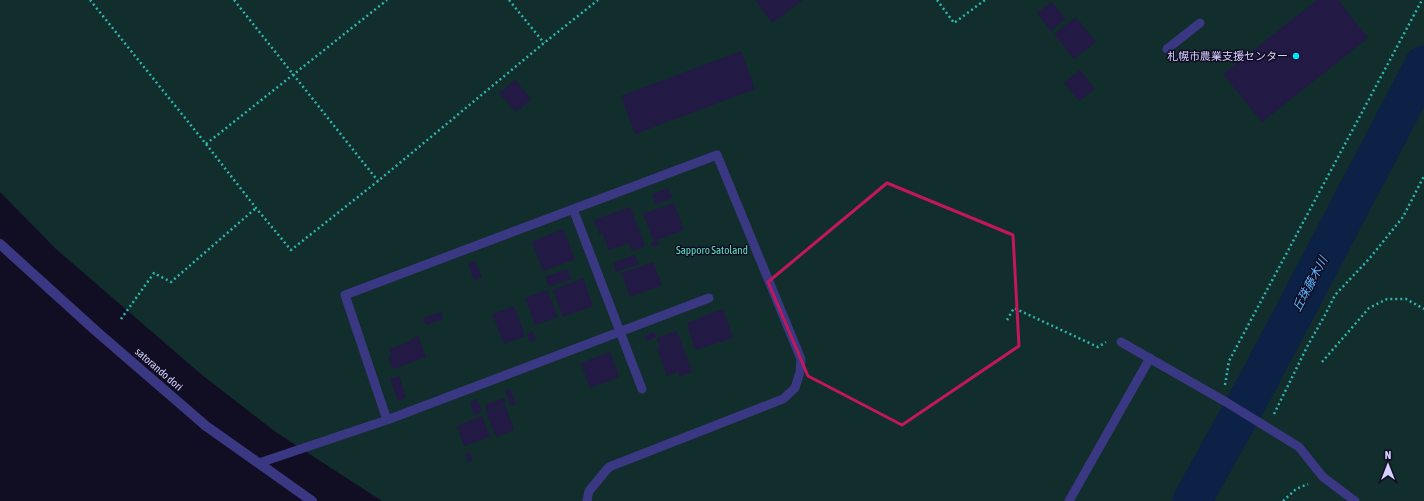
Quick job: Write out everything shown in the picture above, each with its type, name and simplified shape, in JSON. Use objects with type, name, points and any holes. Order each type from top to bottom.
[{"type":"street","name":"satorando dori","points":[[0,244],[96,331],[206,426],[312,501]]},
{"type":"lane","points":[[1166,50],[1200,24]]},
{"type":"lane","points":[[387,420],[345,295],[717,155],[801,359],[800,372],[795,388],[783,399],[609,467],[589,491],[587,501]]},
{"type":"lane","points":[[573,210],[642,389]]},
{"type":"lane","points":[[259,463],[387,420],[709,298]]},
{"type":"lane","points":[[1121,342],[1224,401],[1299,447],[1323,477],[1355,501]]},
{"type":"lane","points":[[1069,501],[1150,358]]},
{"type":"path","points":[[90,0],[291,250],[378,181],[598,0]]},
{"type":"path","points":[[234,0],[378,181]]},
{"type":"path","points":[[206,144],[387,0]]},
{"type":"path","points":[[509,0],[544,43]]},
{"type":"path","points":[[937,0],[954,24],[985,0]]},
{"type":"path","points":[[1224,401],[1230,361],[1422,0]]},
{"type":"path","points":[[1267,427],[1308,345],[1335,296],[1370,259],[1403,217],[1424,176]]},
{"type":"path","points":[[121,319],[154,273],[171,282],[256,208]]},
{"type":"path","points":[[1322,362],[1369,308],[1387,299],[1406,299],[1424,309]]},
{"type":"path","points":[[1008,320],[1014,308],[1098,348],[1112,338],[1121,342]]},
{"type":"path","points":[[1283,501],[1296,490],[1323,477]]},
{"type":"highlighted area","points":[[887,183],[1013,235],[1019,346],[902,425],[808,376],[768,282]]},
{"type":"green space","name":"Sapporo Satoland","points":[[0,0],[1424,0],[1424,501],[382,501],[277,433],[202,375],[56,249],[0,192]]},
{"type":"building","points":[[755,0],[803,0],[772,23]]},
{"type":"building","name":"札幌市農業支援センター","points":[[1317,0],[1338,0],[1368,38],[1262,122],[1223,74]]},
{"type":"building","points":[[1052,2],[1065,19],[1051,31],[1037,13]]},
{"type":"building","points":[[1076,17],[1096,42],[1074,59],[1054,34]]},
{"type":"building","points":[[741,51],[755,89],[635,134],[621,96]]},
{"type":"building","points":[[1080,70],[1095,89],[1079,101],[1064,83]]},
{"type":"building","points":[[515,80],[531,99],[516,112],[499,93]]},
{"type":"building","points":[[668,188],[672,198],[655,204],[652,194]]},
{"type":"building","points":[[674,203],[684,230],[657,240],[659,245],[653,247],[651,243],[654,242],[643,214]]},
{"type":"building","points":[[630,207],[645,246],[632,251],[629,243],[609,250],[602,232],[599,234],[594,220]]},
{"type":"building","points":[[563,229],[575,259],[543,271],[532,242]]},
{"type":"building","points":[[635,255],[639,264],[616,272],[613,263]]},
{"type":"building","points":[[475,261],[482,278],[474,280],[468,264]]},
{"type":"building","points":[[653,262],[662,285],[630,297],[622,273]]},
{"type":"building","points":[[567,269],[571,279],[549,287],[545,277]]},
{"type":"building","points":[[583,278],[593,306],[563,317],[553,290]]},
{"type":"building","points":[[547,290],[558,317],[535,325],[525,298]]},
{"type":"building","points":[[514,306],[525,336],[504,344],[492,314]]},
{"type":"building","points":[[723,309],[733,338],[695,350],[687,323]]},
{"type":"building","points":[[441,312],[443,319],[426,325],[423,318]]},
{"type":"building","points":[[533,331],[536,340],[530,342],[527,334]]},
{"type":"building","points":[[677,331],[692,372],[680,377],[678,371],[667,376],[657,349],[660,348],[657,338]]},
{"type":"building","points":[[654,332],[656,337],[646,341],[644,336]]},
{"type":"building","points":[[418,336],[426,357],[393,369],[388,357],[392,355],[389,349],[411,341],[411,339]]},
{"type":"building","points":[[610,352],[619,377],[590,388],[581,363]]},
{"type":"building","points":[[399,376],[406,398],[398,401],[390,379]]},
{"type":"building","points":[[510,389],[516,404],[511,406],[505,390]]},
{"type":"building","points":[[504,398],[506,403],[487,411],[485,405]]},
{"type":"building","points":[[477,399],[482,412],[474,415],[470,402]]},
{"type":"building","points":[[505,405],[514,430],[496,437],[486,412]]},
{"type":"building","points":[[482,416],[490,437],[464,446],[457,426]]},
{"type":"building","points":[[470,453],[473,460],[468,462],[465,454]]},
{"type":"waterway","name":"丘珠藤木川","points":[[1192,501],[1259,380],[1424,65]]},
{"type":"place","name":"札幌市農業支援センター","points":[[1296,56]]}]
